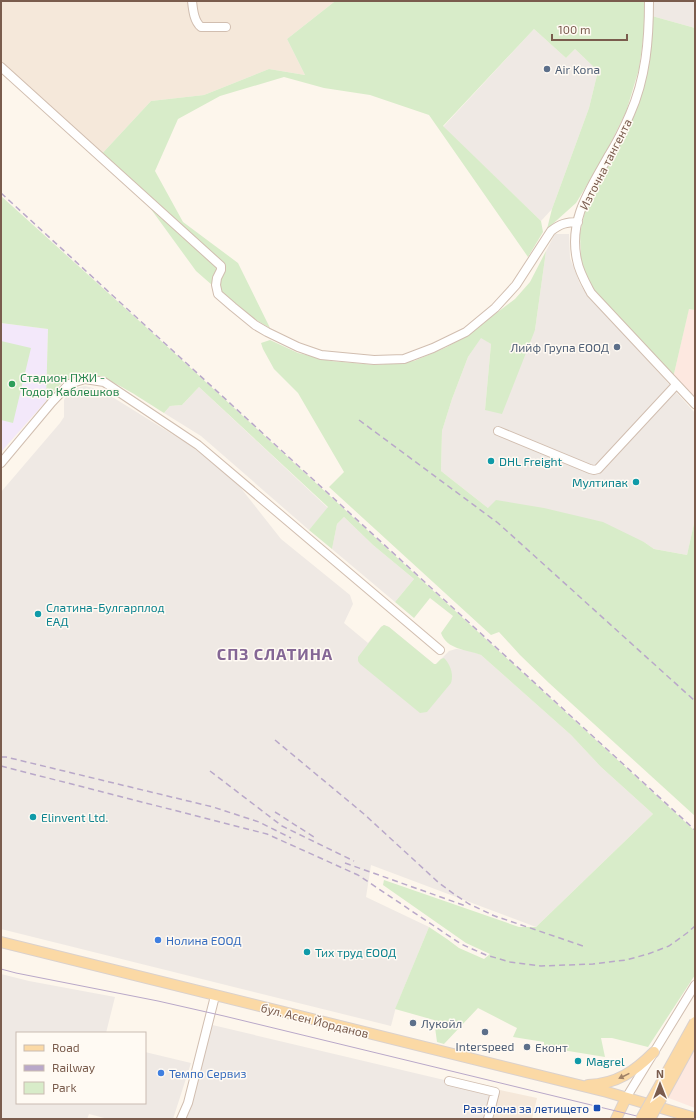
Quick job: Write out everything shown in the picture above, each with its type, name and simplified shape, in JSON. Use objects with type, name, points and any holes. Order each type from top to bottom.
[{"type":"main road","name":"бул. Асен Йорданов","points":[[2,942],[578,1085],[695,1118]]},
{"type":"main road","points":[[641,1119],[695,1022]]},
{"type":"main road","points":[[650,1119],[695,1037]]},
{"type":"main road","points":[[578,1085],[596,1084],[618,1079],[639,1067],[654,1052]]},
{"type":"main road","points":[[616,1119],[626,1098]]},
{"type":"street","points":[[192,1],[195,17],[201,27],[226,27]]},
{"type":"street","name":"Източна тангента","points":[[649,1],[649,33],[644,70],[630,114],[588,191],[582,205],[575,238],[576,259],[582,277],[592,293],[695,404]]},
{"type":"street","points":[[1,67],[221,266],[216,284],[218,294],[255,325],[267,332],[298,347],[321,354],[374,360],[404,359],[433,348],[466,332],[495,308],[516,285],[551,231],[558,225],[566,222],[578,222]]},
{"type":"street","points":[[1,463],[69,384],[85,379],[104,382],[198,444],[440,650]]},
{"type":"street","points":[[498,431],[590,469],[598,469],[676,384]]},
{"type":"street","points":[[626,1098],[695,985]]},
{"type":"street","points":[[181,1119],[188,1103],[215,996]]},
{"type":"street","points":[[449,1081],[495,1092],[488,1119]]},
{"type":"shaded area","points":[[1,1],[334,2],[287,39],[305,75],[269,69],[204,95],[151,101],[98,158],[1,71]]},
{"type":"shaded area","points":[[651,1],[695,1],[695,28],[652,16]]},
{"type":"shaded area","points":[[534,29],[566,58],[575,49],[598,71],[589,108],[552,209],[541,221],[443,127]]},
{"type":"shaded area","points":[[555,234],[569,234],[570,258],[580,284],[584,290],[695,413],[695,519],[687,555],[654,549],[644,542],[488,508],[441,471],[442,431],[468,357],[481,337],[491,344],[485,410],[535,330],[546,251]]},
{"type":"shaded area","points":[[689,308],[695,310],[695,400],[673,378]]},
{"type":"shaded area","points":[[1,323],[48,329],[46,401],[1,452]]},
{"type":"shaded area","points":[[85,386],[93,388],[114,398],[188,444],[214,463],[240,487],[281,539],[350,595],[353,604],[344,623],[368,643],[384,625],[389,627],[434,664],[436,664],[449,651],[456,649],[469,650],[481,655],[571,735],[601,767],[653,814],[536,927],[371,865],[366,897],[429,927],[396,1007],[391,1026],[1,929],[1,492],[60,423],[64,417],[64,400],[68,392]]},
{"type":"shaded area","points":[[199,387],[328,508],[309,530],[201,436],[164,413],[170,406],[182,405]]},
{"type":"shaded area","points":[[344,517],[373,545],[414,579],[395,602],[332,549],[337,524]]},
{"type":"shaded area","points":[[1,974],[29,981],[115,997],[106,1032],[16,1032],[16,1104],[146,1104],[146,1052],[191,1063],[173,1119],[108,1119],[89,1114],[87,1119],[1,1119]]},
{"type":"shaded area","points":[[208,1024],[495,1092],[488,1119],[181,1119]]},
{"type":"shaded area","points":[[695,1045],[695,1108],[666,1097]]},
{"type":"shaded area","points":[[500,1090],[537,1098],[532,1119],[493,1119]]},
{"type":"green space","points":[[332,1],[644,1],[644,33],[639,69],[626,112],[601,162],[576,203],[547,229],[552,209],[589,108],[598,71],[575,49],[566,58],[534,29],[443,126],[541,221],[543,232],[528,257],[429,115],[370,95],[324,88],[284,77],[220,96],[178,119],[155,171],[183,222],[238,263],[270,328],[244,313],[196,271],[148,205],[98,158],[151,101],[204,95],[269,69],[305,75],[287,39],[334,2]]},
{"type":"green space","points":[[652,16],[695,28],[695,310],[689,309],[673,378],[594,291],[586,275],[581,259],[580,233],[586,207],[633,115]]},
{"type":"green space","points":[[1,196],[695,831],[695,975],[648,1047],[612,1038],[601,1038],[605,1057],[544,1047],[544,1042],[513,1037],[517,1028],[478,1008],[444,1044],[437,1042],[434,1020],[395,1009],[429,927],[459,948],[484,959],[490,954],[466,943],[383,885],[384,880],[519,927],[536,927],[653,814],[601,767],[571,735],[481,655],[452,646],[448,643],[441,633],[453,616],[430,598],[414,618],[395,602],[414,579],[373,545],[344,517],[337,524],[332,549],[309,530],[328,507],[199,387],[182,405],[170,406],[164,413],[118,385],[108,380],[91,375],[68,379],[59,386],[46,401],[48,329],[1,323]]},
{"type":"green space","points":[[546,251],[535,330],[502,414],[485,410],[491,344],[481,338],[468,357],[442,431],[441,471],[488,508],[496,500],[544,508],[603,522],[644,542],[654,549],[687,555],[695,519],[695,816],[549,683],[499,632],[491,635],[329,487],[344,472],[298,393],[274,369],[261,343],[270,340],[298,353],[331,361],[376,365],[414,361],[447,347],[474,330],[515,299],[530,282]]},
{"type":"green space","name":"Стадион ПЖИ - Тодор Каблешков","points":[[1,341],[31,348],[13,423],[1,420]]},
{"type":"green space","points":[[384,625],[389,627],[434,664],[444,658],[450,666],[452,673],[451,683],[427,712],[420,713],[358,661],[358,657]]},
{"type":"tram line","points":[[1,969],[224,1016],[649,1119]]},
{"type":"railway","points":[[1,193],[695,830]]},
{"type":"railway","points":[[359,420],[498,523],[695,701]]},
{"type":"railway","points":[[275,740],[364,814],[439,883],[469,904],[497,917]]},
{"type":"railway","points":[[1,757],[213,807],[259,822],[291,838]]},
{"type":"railway","points":[[1,766],[267,834],[358,875],[461,944],[486,955],[510,962],[541,966],[593,964],[626,960],[669,946],[695,926]]},
{"type":"railway","points":[[210,771],[282,826],[354,861]]},
{"type":"railway","points":[[275,812],[314,837]]},
{"type":"railway","points":[[345,863],[466,906]]},
{"type":"railway","points":[[492,915],[583,946]]},
{"type":"place","name":"Air Kona","points":[[547,69]]},
{"type":"place","name":"Лийф Група ЕООД","points":[[617,347]]},
{"type":"place","name":"Стадион ПЖИ - Тодор Каблешков","points":[[12,384]]},
{"type":"place","name":"DHL Freight","points":[[491,461]]},
{"type":"place","name":"Мултипак","points":[[636,482]]},
{"type":"place","name":"Слатина-Булгарплод ЕАД","points":[[38,614]]},
{"type":"place","name":"Elinvent Ltd.","points":[[33,817]]},
{"type":"place","name":"Нолина ЕООД","points":[[158,940]]},
{"type":"place","name":"Тих труд ЕООД","points":[[307,952]]},
{"type":"place","name":"Лукойл","points":[[413,1023]]},
{"type":"place","name":"Interspeed","points":[[485,1032]]},
{"type":"place","name":"Еконт","points":[[527,1047]]},
{"type":"place","name":"Magrel","points":[[578,1061]]},
{"type":"place","name":"Темпо Сервиз","points":[[161,1073]]},
{"type":"place","name":"Разклона за летището","points":[[597,1108]]},
{"type":"district","name":"СПЗ СЛАТИНА","points":[[275,653]]}]
